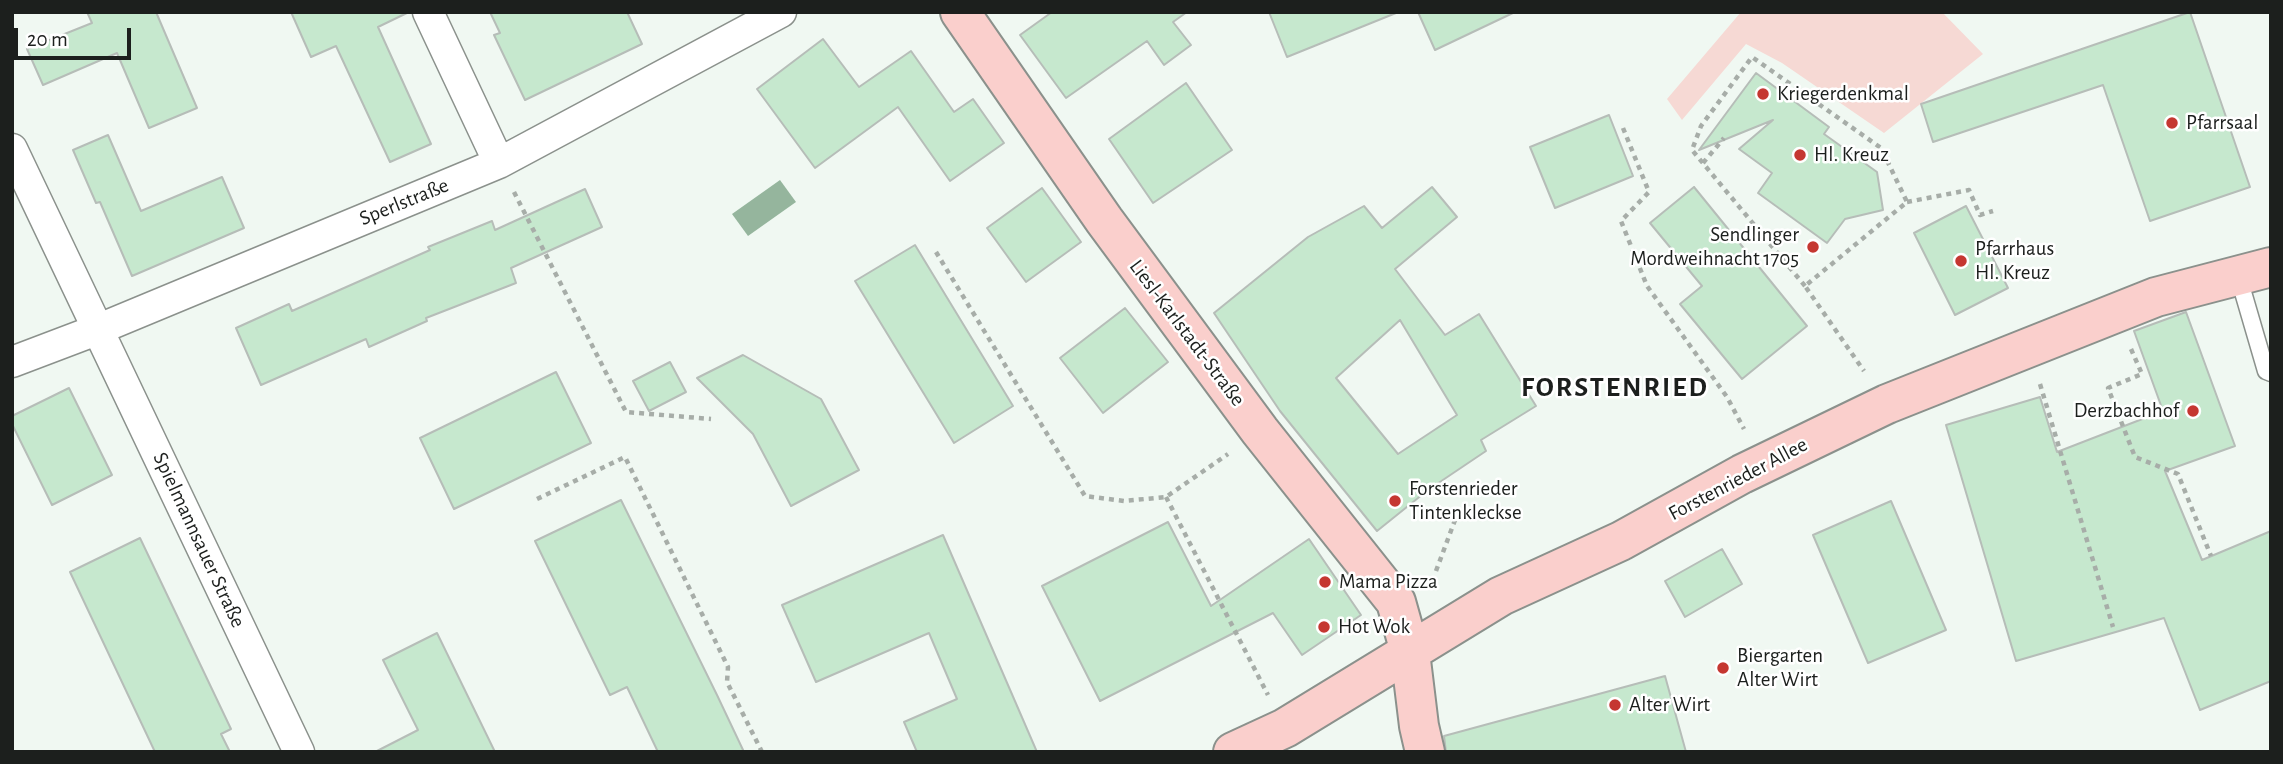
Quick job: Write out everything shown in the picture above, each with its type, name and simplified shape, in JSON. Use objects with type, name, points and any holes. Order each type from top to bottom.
[{"type":"main road","name":"Liesl-Karlstadt-Straße","points":[[960,12],[1104,220],[1260,431],[1396,602],[1410,652],[1424,752]]},
{"type":"main road","name":"Forstenrieder Allee","points":[[1233,752],[1285,728],[1501,596],[1621,541],[1763,464],[1886,404],[2156,297],[2255,271]]},
{"type":"street","points":[[428,12],[499,163]]},
{"type":"street","name":"Sperlstraße","points":[[12,362],[99,329],[499,163],[781,12]]},
{"type":"street","name":"Spielmannsauer Straße","points":[[12,149],[299,752]]},
{"type":"lane","points":[[2255,271],[2266,371],[2271,373]]},
{"type":"path","points":[[1886,404],[1805,286],[1692,150],[1700,126],[1752,57],[1881,148],[1907,202]]},
{"type":"path","points":[[1623,128],[1649,192],[1621,221],[1647,286],[1727,397],[1763,464]]},
{"type":"path","points":[[1703,163],[1724,138]]},
{"type":"path","points":[[499,163],[626,412],[711,419]]},
{"type":"path","points":[[1805,286],[1907,202],[1969,190],[1980,215],[1993,211]]},
{"type":"path","points":[[936,252],[1085,496],[1124,501],[1167,496],[1260,431]]},
{"type":"path","points":[[2115,312],[2142,374],[2108,388],[2135,457],[2178,474],[2211,556]]},
{"type":"path","points":[[2029,346],[2113,627]]},
{"type":"path","points":[[537,499],[625,457],[727,667],[727,682],[762,752]]},
{"type":"path","points":[[1167,496],[1285,728]]},
{"type":"path","points":[[1436,571],[1458,512]]},
{"type":"shaded area","points":[[1741,12],[1942,12],[1983,54],[1884,133],[1782,63],[1746,44],[1682,120],[1667,99]]},
{"type":"shaded area","points":[[780,180],[796,202],[748,236],[732,214]]},
{"type":"building","points":[[87,12],[156,12],[197,108],[149,128],[117,53],[43,85],[27,49],[92,23]]},
{"type":"building","points":[[291,12],[409,12],[378,27],[431,144],[390,162],[336,46],[311,57]]},
{"type":"building","points":[[490,12],[627,12],[642,44],[525,100],[494,35],[500,33]]},
{"type":"building","points":[[1052,12],[1187,12],[1173,22],[1191,45],[1164,65],[1147,41],[1066,98],[1020,35]]},
{"type":"building","points":[[1269,12],[1396,12],[1396,13],[1287,57]]},
{"type":"building","points":[[1418,12],[1515,12],[1435,50]]},
{"type":"building","name":"Pfarrsaal","points":[[2190,12],[2250,187],[2150,221],[2103,85],[1933,142],[1921,104]]},
{"type":"building","points":[[823,39],[859,87],[911,51],[954,112],[973,99],[1004,143],[950,181],[898,107],[815,168],[757,89]]},
{"type":"building","name":"Hl. Kreuz","points":[[1756,73],[1829,127],[1824,134],[1877,172],[1883,210],[1845,219],[1827,243],[1758,193],[1772,173],[1739,149],[1773,120],[1699,150]]},
{"type":"building","points":[[1186,83],[1232,150],[1153,203],[1109,139]]},
{"type":"building","points":[[1609,115],[1633,176],[1555,208],[1530,147]]},
{"type":"building","points":[[108,135],[141,211],[222,177],[244,228],[132,276],[100,202],[96,203],[73,150]]},
{"type":"building","points":[[1432,187],[1457,217],[1395,269],[1445,335],[1479,314],[1536,406],[1481,440],[1486,451],[1428,490],[1377,531],[1280,411],[1214,313],[1308,237],[1364,206],[1382,228]],"holes":[[[1400,320],[1457,415],[1398,454],[1336,378]]]},
{"type":"building","points":[[1694,187],[1807,326],[1742,379],[1680,304],[1702,286],[1650,223]]},
{"type":"building","points":[[1042,188],[1081,242],[1026,282],[987,228]]},
{"type":"building","points":[[585,189],[602,227],[511,268],[516,283],[426,318],[427,321],[369,347],[366,339],[261,385],[236,328],[289,304],[292,311],[430,250],[428,247],[492,221],[495,230]]},
{"type":"building","name":"Pfarrhaus Hl. Kreuz","points":[[1966,206],[2008,288],[1955,315],[1914,233]]},
{"type":"building","points":[[915,245],[1013,406],[954,443],[855,281]]},
{"type":"building","points":[[1125,308],[1168,362],[1103,413],[1060,358]]},
{"type":"building","points":[[2186,312],[2235,446],[2165,471],[2202,560],[2271,531],[2271,681],[2200,710],[2164,618],[2016,661],[1946,425],[2040,397],[2057,452],[2163,411],[2134,331]]},
{"type":"building","points":[[743,355],[821,399],[859,470],[791,506],[753,434],[697,378]]},
{"type":"building","points":[[670,362],[686,392],[649,411],[633,381]]},
{"type":"building","points":[[556,372],[591,443],[454,509],[420,438]]},
{"type":"building","points":[[69,388],[112,475],[52,505],[12,424],[12,416]]},
{"type":"building","points":[[621,500],[744,752],[658,752],[627,687],[610,695],[535,541]]},
{"type":"building","points":[[1891,501],[1946,630],[1868,663],[1813,535]]},
{"type":"building","points":[[1168,522],[1211,606],[1309,539],[1361,615],[1302,655],[1273,613],[1100,701],[1042,586]]},
{"type":"building","points":[[943,535],[1037,752],[917,752],[904,722],[957,699],[929,633],[816,682],[782,605]]},
{"type":"building","points":[[140,538],[231,729],[221,734],[230,752],[155,752],[70,572]]},
{"type":"building","points":[[1722,549],[1742,584],[1685,617],[1665,581]]},
{"type":"building","points":[[437,633],[495,752],[375,752],[418,730],[383,660]]},
{"type":"building","name":"Alter Wirt","points":[[1665,676],[1686,752],[1446,752],[1444,736]]},
{"type":"place","name":"Kriegerdenkmal","points":[[1763,94]]},
{"type":"place","name":"Pfarrsaal","points":[[2172,123]]},
{"type":"place","name":"Hl. Kreuz","points":[[1800,155]]},
{"type":"place","name":"Sendlinger Mordweihnacht 1705","points":[[1813,247]]},
{"type":"place","name":"Pfarrhaus Hl. Kreuz","points":[[1961,261]]},
{"type":"place","name":"Derzbachhof","points":[[2193,411]]},
{"type":"place","name":"Forstenrieder Tintenkleckse","points":[[1395,501]]},
{"type":"place","name":"Mama Pizza","points":[[1325,582]]},
{"type":"place","name":"Hot Wok","points":[[1324,627]]},
{"type":"place","name":"Biergarten Alter Wirt","points":[[1723,668]]},
{"type":"place","name":"Alter Wirt","points":[[1615,705]]},
{"type":"district","name":"FORSTENRIED","points":[[1615,388]]}]
